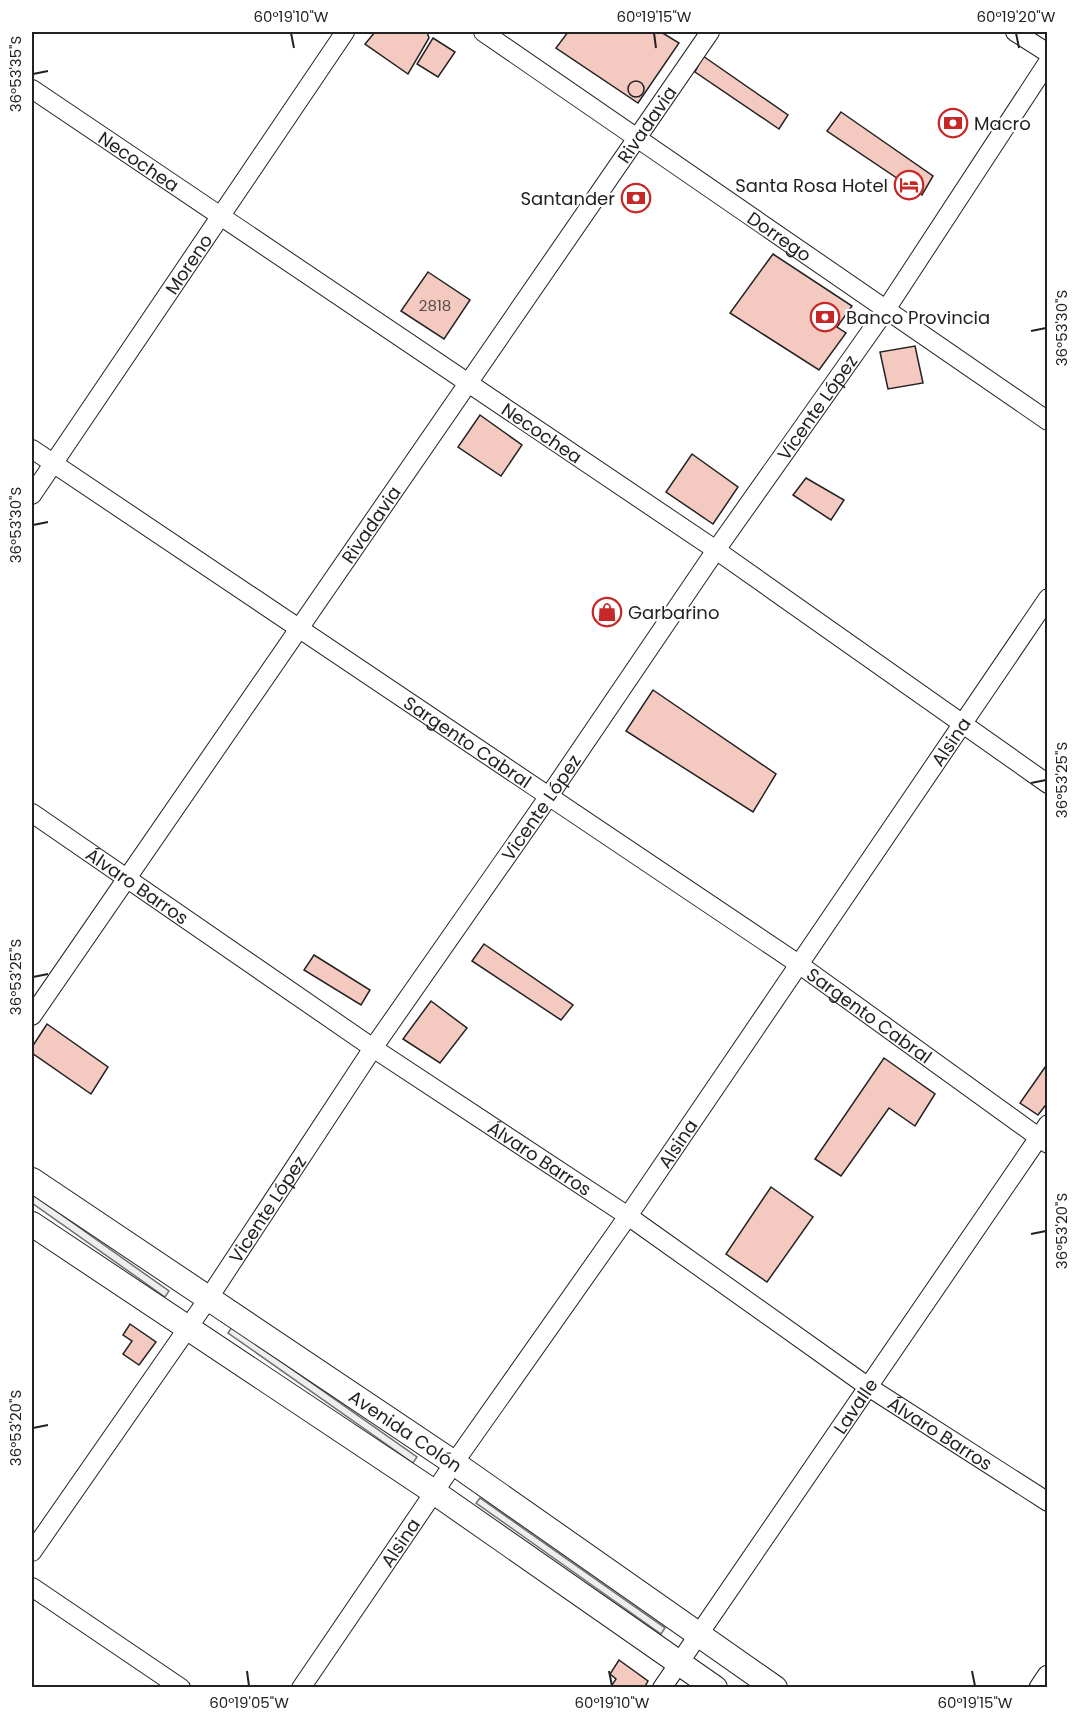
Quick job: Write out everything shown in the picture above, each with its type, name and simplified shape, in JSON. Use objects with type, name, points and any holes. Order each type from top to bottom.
[{"type":"main road","name":"Avenida Colón","points":[[32,1180],[454,1462],[775,1688]]},
{"type":"main road","name":"Avenida Colón","points":[[32,1224],[434,1492],[715,1688]]},
{"type":"street","name":"Moreno","points":[[32,495],[218,216],[345,32]]},
{"type":"street","name":"Dorrego","points":[[483,32],[1047,421]]},
{"type":"street","name":"Rivadavia","points":[[32,1016],[710,32]]},
{"type":"street","points":[[1015,32],[1047,53]]},
{"type":"street","name":"Vicente López","points":[[32,1552],[208,1299],[373,1048],[549,796],[716,550],[885,311],[1047,62]]},
{"type":"street","name":"Necochea","points":[[32,89],[716,550],[1047,784]]},
{"type":"street","name":"Sargento Cabral","points":[[32,449],[800,965],[1044,1135]]},
{"type":"street","name":"Alsina","points":[[301,1688],[454,1462],[628,1216],[800,965],[1047,597]]},
{"type":"street","name":"Álvaro Barros","points":[[32,813],[373,1048],[628,1216],[867,1386],[1047,1503]]},
{"type":"street","name":"Lavalle","points":[[662,1688],[867,1386],[1044,1135]]},
{"type":"street","points":[[32,1587],[181,1688]]},
{"type":"street","points":[[1040,1688],[1047,1676]]},
{"type":"shaded area","points":[[32,1194],[169,1291],[165,1297],[32,1203]]},
{"type":"shaded area","points":[[232,1327],[417,1457],[413,1463],[228,1333]]},
{"type":"shaded area","points":[[480,1498],[665,1628],[661,1634],[476,1503]]},
{"type":"building","points":[[375,32],[427,32],[429,38],[408,74],[365,44]]},
{"type":"building","points":[[568,32],[661,32],[679,43],[638,103],[556,48]]},
{"type":"building","points":[[433,38],[455,52],[438,77],[417,64]]},
{"type":"building","points":[[703,56],[788,115],[779,129],[695,72]]},
{"type":"building","points":[[633,81],[639,81],[644,89],[642,95],[633,97],[628,92],[628,86]]},
{"type":"building","points":[[841,112],[933,176],[922,195],[827,131]]},
{"type":"building","points":[[773,254],[852,306],[837,327],[846,333],[819,370],[730,313]]},
{"type":"building","points":[[428,272],[470,300],[444,339],[401,311]]},
{"type":"building","points":[[915,346],[923,383],[888,389],[880,352]]},
{"type":"building","points":[[480,415],[522,445],[501,476],[458,447]]},
{"type":"building","points":[[692,454],[738,487],[713,524],[666,492]]},
{"type":"building","points":[[806,478],[844,500],[831,520],[793,495]]},
{"type":"building","points":[[653,690],[776,774],[753,812],[626,731]]},
{"type":"building","points":[[484,944],[573,1005],[561,1020],[472,961]]},
{"type":"building","points":[[314,955],[370,990],[361,1005],[304,970]]},
{"type":"building","points":[[431,1001],[467,1028],[440,1063],[403,1039]]},
{"type":"building","points":[[47,1024],[108,1067],[91,1094],[32,1053],[32,1047]]},
{"type":"building","points":[[884,1058],[935,1094],[915,1126],[889,1108],[841,1176],[815,1159]]},
{"type":"building","points":[[1048,1063],[1048,1102],[1038,1115],[1020,1103]]},
{"type":"building","points":[[771,1187],[813,1217],[767,1282],[726,1254]]},
{"type":"building","points":[[130,1324],[156,1342],[139,1365],[123,1354],[132,1341],[123,1335]]},
{"type":"building","points":[[619,1660],[648,1681],[644,1688],[610,1688],[616,1679],[610,1674]]},
{"type":"place","name":"Macro","points":[[953,123]]},
{"type":"place","name":"Santa Rosa Hotel","points":[[909,185]]},
{"type":"place","name":"Santander","points":[[636,198]]},
{"type":"place","name":"Banco Provincia","points":[[825,317]]},
{"type":"place","name":"Garbarino","points":[[607,612]]}]
